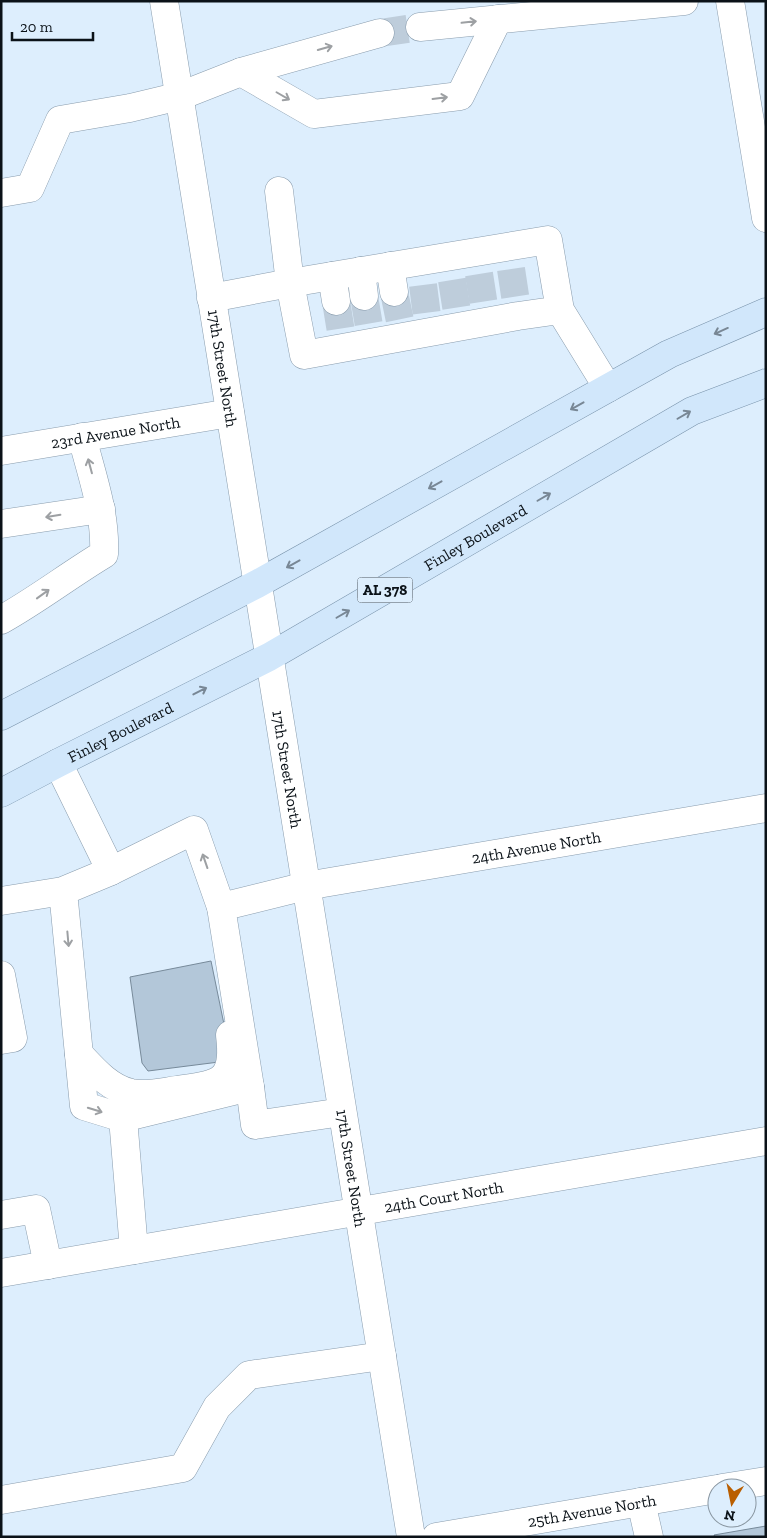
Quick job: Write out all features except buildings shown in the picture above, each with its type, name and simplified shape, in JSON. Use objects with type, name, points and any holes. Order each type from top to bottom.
[{"type":"main road","points":[[1,716],[257,584],[670,354],[766,312]]},
{"type":"main road","name":"Finley Boulevard","points":[[1,794],[58,763],[269,657],[692,411],[766,383]]},
{"type":"street","name":"17th Street North","points":[[164,1],[411,1537]]},
{"type":"street","points":[[420,27],[684,1]]},
{"type":"street","points":[[730,1],[758,128],[766,218]]},
{"type":"street","points":[[241,72],[314,114],[460,96],[498,19]]},
{"type":"street","points":[[1,193],[30,188],[60,120],[130,108],[180,96],[241,72],[380,33]]},
{"type":"street","points":[[279,191],[290,283],[304,355],[343,340],[428,324],[517,309],[560,310]]},
{"type":"street","points":[[211,298],[290,283],[334,289],[509,257],[548,240],[560,310],[608,388]]},
{"type":"street","name":"23rd Avenue North","points":[[1,450],[230,413]]},
{"type":"street","points":[[1,620],[26,606],[69,575],[104,554],[105,534],[101,509],[82,437]]},
{"type":"street","points":[[1,524],[101,509]]},
{"type":"street","points":[[58,763],[111,871]]},
{"type":"street","name":"24th Avenue North","points":[[221,907],[306,886],[766,808]]},
{"type":"street","points":[[1,901],[63,891],[111,871],[194,830],[221,907],[255,1125],[342,1112]]},
{"type":"street","points":[[63,891],[84,1106],[123,1118],[250,1087]]},
{"type":"street","points":[[79,1054],[103,1079],[130,1093],[148,1094],[202,1086],[220,1080],[230,1068],[232,1049],[220,970],[225,935]]},
{"type":"street","points":[[1,975],[12,1038],[1,1040]]},
{"type":"street","points":[[123,1118],[134,1250]]},
{"type":"street","name":"24th Court North","points":[[1,1273],[766,1141]]},
{"type":"street","points":[[1,1215],[36,1209],[48,1265]]},
{"type":"street","points":[[1,1500],[183,1468],[217,1407],[249,1375],[382,1356]]},
{"type":"street","name":"25th Avenue North","points":[[436,1537],[707,1491]]},
{"type":"street","points":[[641,1502],[649,1537]]},
{"type":"tunnel","points":[[380,33],[420,27]]},
{"type":"tunnel","points":[[511,269],[516,302]]},
{"type":"tunnel","points":[[479,274],[484,306]]},
{"type":"tunnel","points":[[452,280],[457,312]]},
{"type":"tunnel","points":[[423,285],[427,316]]},
{"type":"tunnel","points":[[394,292],[400,321]]},
{"type":"tunnel","points":[[364,296],[369,326]]},
{"type":"tunnel","points":[[336,301],[341,332]]}]
